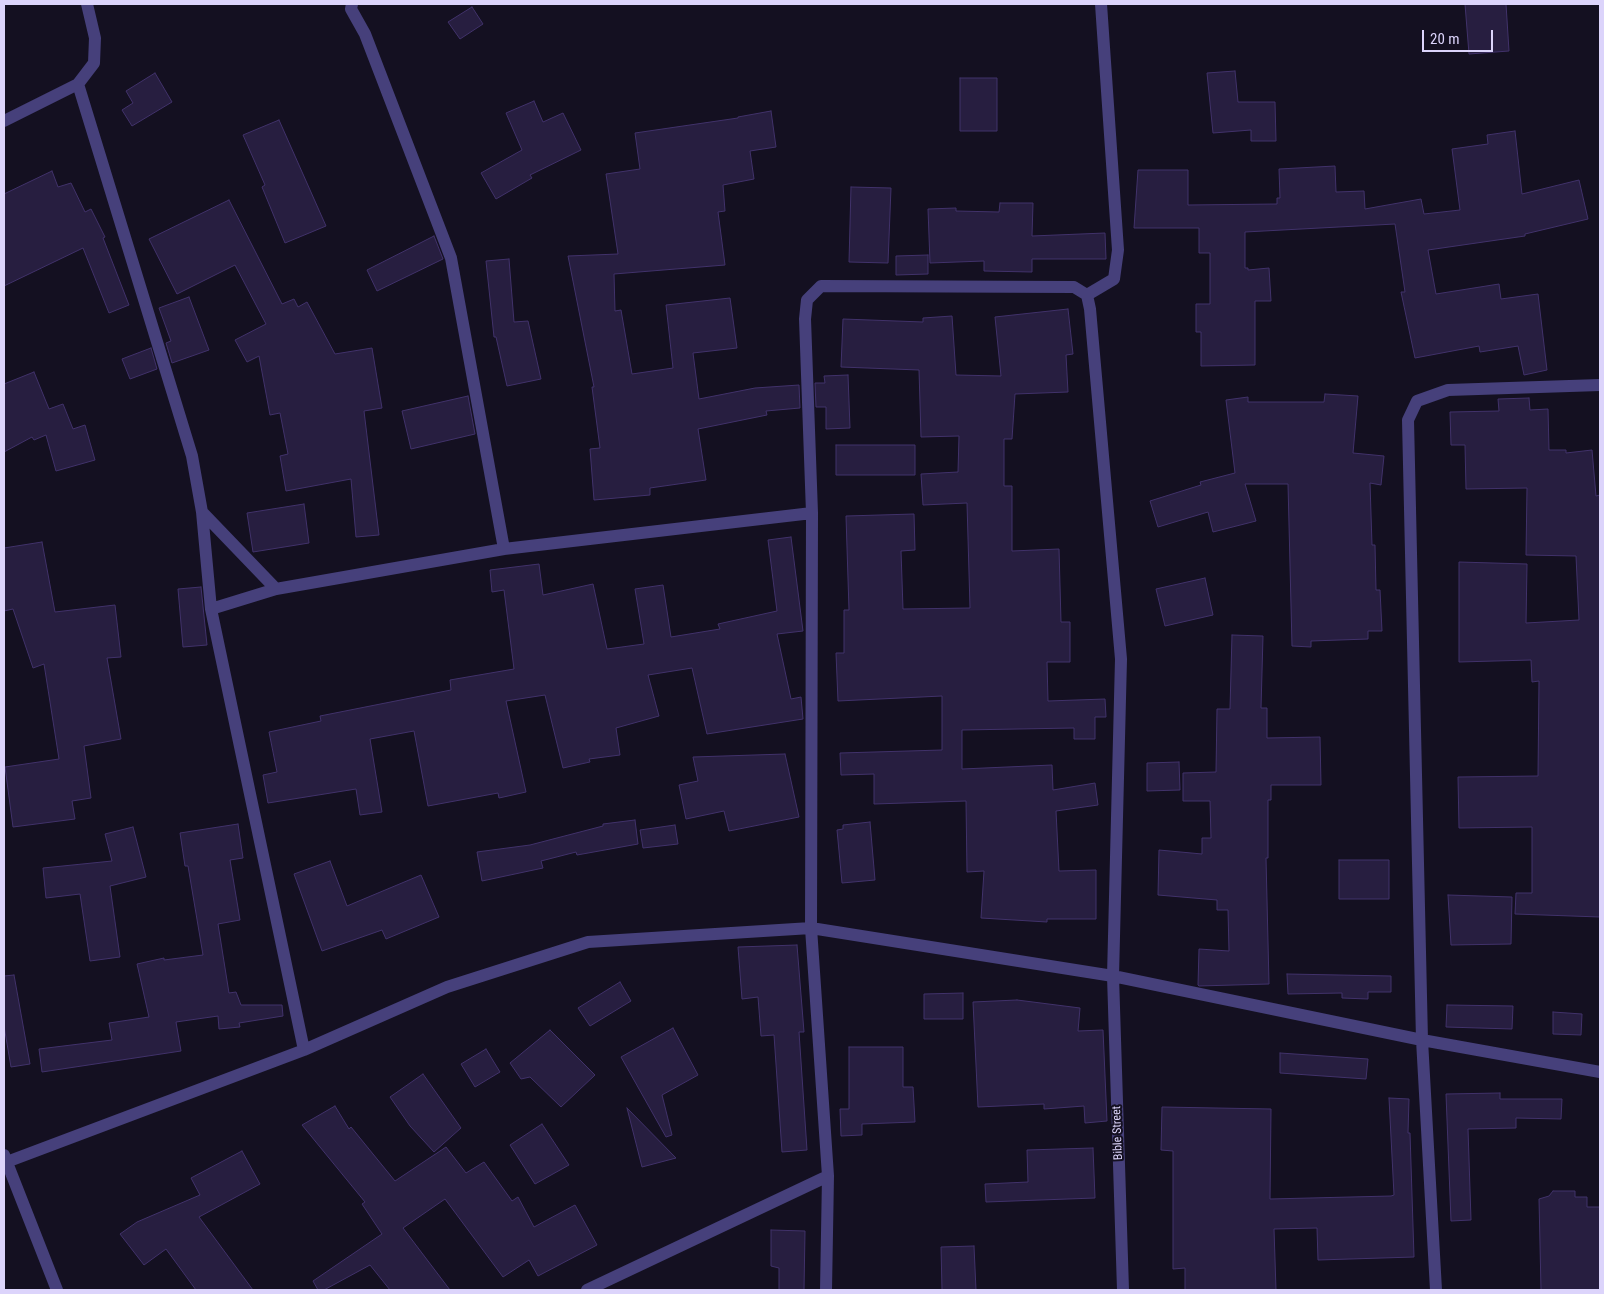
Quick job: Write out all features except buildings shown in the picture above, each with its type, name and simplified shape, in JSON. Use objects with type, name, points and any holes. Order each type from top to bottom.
[{"type":"street","points":[[4,121],[78,84],[94,64],[95,38],[86,4]]},
{"type":"street","points":[[352,4],[351,9],[366,34],[451,258],[504,548]]},
{"type":"street","points":[[826,1290],[828,1176],[811,928],[812,513],[805,318],[807,300],[821,286],[1074,287],[1087,295],[1114,279],[1118,250],[1101,4]]},
{"type":"street","points":[[78,84],[192,456],[202,512],[211,608],[304,1050]]},
{"type":"street","name":"Bible Street","points":[[1087,295],[1090,309],[1121,659],[1113,976],[1124,1290]]},
{"type":"street","points":[[1436,1290],[1422,1040],[1408,420],[1417,401],[1448,390],[1600,385]]},
{"type":"street","points":[[202,512],[276,589]]},
{"type":"street","points":[[211,608],[276,589],[504,548],[812,513]]},
{"type":"street","points":[[57,1290],[4,1160],[304,1050],[447,987],[588,942],[811,928],[1113,976],[1422,1040],[1600,1072]]},
{"type":"street","points":[[587,1290],[828,1176]]}]
